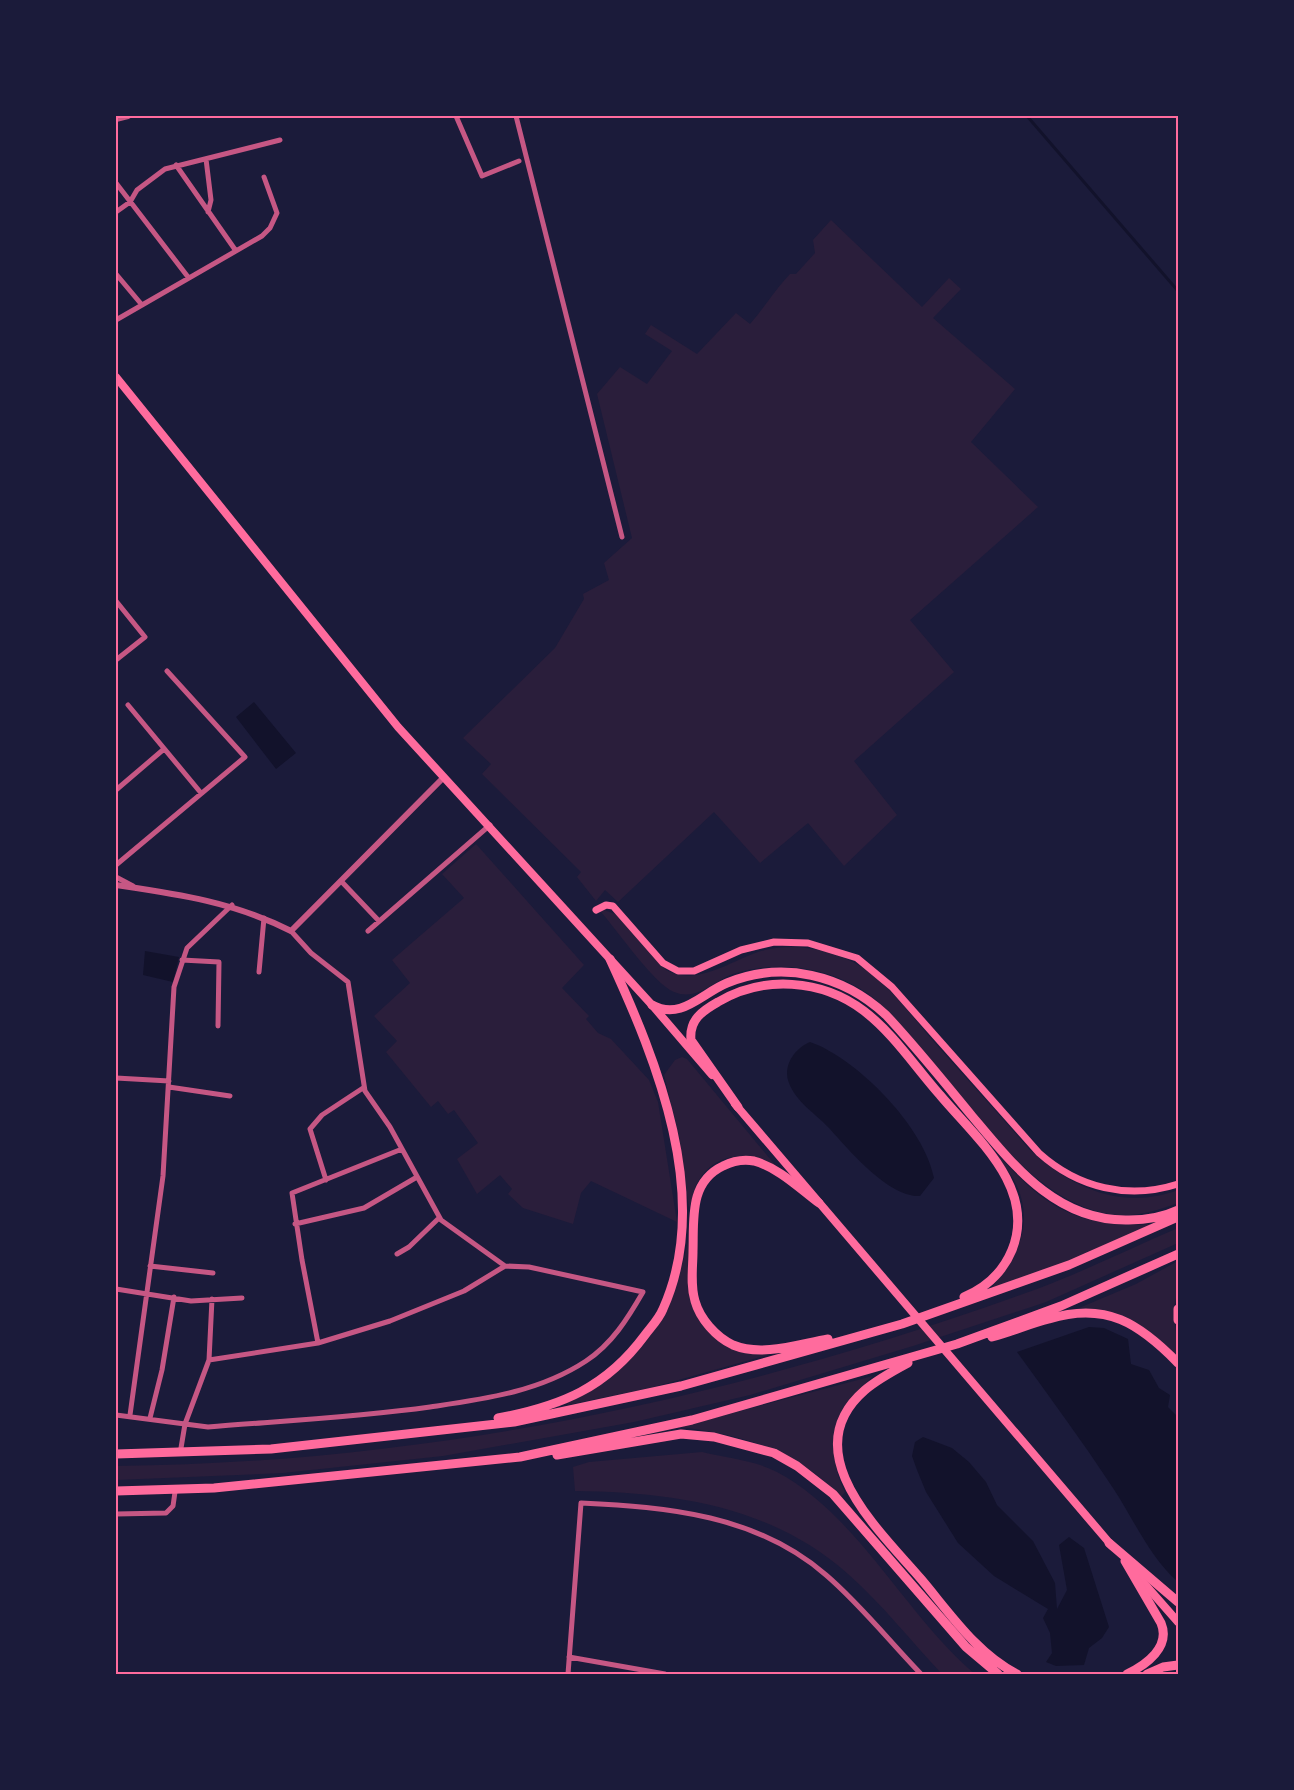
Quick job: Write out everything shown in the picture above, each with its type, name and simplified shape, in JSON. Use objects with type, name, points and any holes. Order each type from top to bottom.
[{"type":"highway","points":[[431,1431],[541,1409],[589,1387],[626,1360],[663,1311],[679,1260],[684,1210],[678,1165],[666,1103],[656,1070],[634,1012],[610,959]]},
{"type":"highway","points":[[652,1005],[666,1009],[684,1008],[731,982],[770,973],[800,973],[841,984],[866,998],[886,1015],[1006,1156],[1028,1179],[1053,1198],[1076,1210],[1109,1220],[1145,1219],[1179,1210]]},
{"type":"highway","points":[[738,1107],[693,1043],[690,1032],[694,1020],[722,1000],[751,988],[784,984],[816,988],[845,999],[871,1017],[998,1164],[1011,1185],[1017,1206],[1016,1236],[1008,1258],[996,1274],[980,1289],[902,1324]]},
{"type":"highway","points":[[652,1005],[844,1233],[1179,1622]]},
{"type":"highway","points":[[819,1203],[786,1177],[755,1162],[730,1163],[709,1175],[699,1191],[694,1210],[692,1278],[698,1308],[718,1335],[730,1343],[750,1349],[782,1347],[875,1331]]},
{"type":"highway","points":[[116,1454],[271,1449],[514,1422],[681,1386],[902,1324],[1053,1272],[1179,1217]]},
{"type":"highway","points":[[116,1491],[214,1488],[519,1457],[692,1420],[919,1357],[1072,1302],[1179,1254]]},
{"type":"highway","points":[[1179,1309],[1179,1320]]},
{"type":"highway","points":[[957,1344],[1010,1333],[1060,1316],[1102,1314],[1123,1319],[1143,1330],[1179,1363]]},
{"type":"highway","points":[[919,1357],[871,1385],[851,1406],[843,1420],[839,1439],[841,1470],[862,1510],[964,1630],[996,1661],[1017,1674]]},
{"type":"highway","points":[[459,1464],[523,1462],[651,1437],[681,1434],[714,1437],[774,1453],[797,1466],[833,1494],[966,1647],[998,1674]]},
{"type":"highway","points":[[1109,1543],[1179,1602]]},
{"type":"highway","points":[[1125,1561],[1161,1623],[1163,1631],[1157,1653],[1127,1674]]},
{"type":"highway","points":[[1147,1674],[1176,1666]]},
{"type":"main road","points":[[116,377],[398,727],[490,825],[652,1005]]},
{"type":"main road","points":[[596,910],[606,905],[613,906],[663,963],[682,972],[694,971],[741,950],[774,942],[808,943],[857,958],[892,987],[1039,1153],[1059,1168],[1083,1182],[1118,1191],[1146,1192],[1179,1184]]},
{"type":"street","points":[[117,117],[129,116]]},
{"type":"street","points":[[456,116],[482,176],[519,161]]},
{"type":"street","points":[[516,116],[622,537]]},
{"type":"street","points":[[116,213],[130,202],[136,190],[176,165],[280,140]]},
{"type":"street","points":[[206,159],[211,200],[208,212]]},
{"type":"street","points":[[176,165],[236,250]]},
{"type":"street","points":[[116,320],[262,236],[270,228],[277,213],[264,177]]},
{"type":"street","points":[[116,183],[188,277]]},
{"type":"street","points":[[116,274],[142,305]]},
{"type":"street","points":[[116,601],[145,637],[116,660]]},
{"type":"street","points":[[116,865],[245,757],[167,671]]},
{"type":"street","points":[[128,705],[201,793]]},
{"type":"street","points":[[116,790],[164,749]]},
{"type":"street","points":[[291,931],[444,777]]},
{"type":"street","points":[[368,931],[490,825]]},
{"type":"street","points":[[116,877],[136,888]]},
{"type":"street","points":[[341,881],[379,921]]},
{"type":"street","points":[[116,885],[202,898],[232,905],[291,931],[312,953],[348,982],[363,1088],[402,1149],[439,1218],[505,1266],[529,1267],[643,1292],[627,1320],[593,1356],[565,1373],[507,1395],[390,1412],[208,1427],[116,1415]]},
{"type":"street","points":[[129,1415],[163,1176],[174,987],[187,948],[232,905]]},
{"type":"street","points":[[259,972],[264,918]]},
{"type":"street","points":[[182,960],[219,962],[218,1026]]},
{"type":"street","points":[[116,1078],[169,1084],[230,1096]]},
{"type":"street","points":[[326,1180],[310,1129],[322,1115],[363,1088]]},
{"type":"street","points":[[318,1343],[292,1193],[402,1149]]},
{"type":"street","points":[[296,1224],[364,1208],[417,1177]]},
{"type":"street","points":[[397,1254],[409,1247],[439,1218]]},
{"type":"street","points":[[150,1266],[213,1273]]},
{"type":"street","points":[[209,1360],[318,1343],[390,1321],[464,1292],[505,1266]]},
{"type":"street","points":[[116,1289],[190,1300],[242,1298]]},
{"type":"street","points":[[150,1418],[162,1370],[174,1297]]},
{"type":"street","points":[[181,1448],[185,1424],[209,1360],[212,1299]]},
{"type":"street","points":[[116,1514],[166,1513],[173,1506],[175,1492]]},
{"type":"street","points":[[568,1674],[581,1503],[672,1509],[733,1523],[764,1535],[826,1575],[921,1674]]},
{"type":"street","points":[[569,1657],[665,1674]]},
{"type":"shaded area","points":[[831,220],[922,307],[949,278],[961,289],[933,318],[1015,389],[971,442],[1038,507],[910,620],[954,672],[854,761],[897,815],[844,866],[808,823],[760,863],[714,812],[618,902],[605,890],[596,901],[577,877],[581,872],[482,774],[491,764],[463,738],[555,648],[584,599],[583,594],[609,580],[604,563],[632,538],[597,394],[620,367],[647,384],[672,351],[645,334],[651,325],[697,354],[736,313],[750,324],[790,274],[796,274],[815,253],[813,240]]},
{"type":"shaded area","points":[[254,702],[296,753],[276,769],[236,717]]},
{"type":"shaded area","points":[[476,844],[584,965],[562,988],[589,1016],[586,1019],[598,1033],[611,1039],[649,1080],[658,1102],[677,1222],[591,1181],[581,1193],[573,1224],[523,1208],[508,1194],[512,1189],[500,1175],[477,1194],[457,1159],[478,1143],[454,1110],[448,1114],[438,1101],[431,1107],[386,1052],[397,1041],[374,1016],[410,983],[392,960],[464,898],[442,874]]},
{"type":"shaded area","points":[[604,910],[618,915],[666,970],[678,975],[703,974],[765,950],[789,947],[815,949],[851,961],[873,975],[892,993],[1029,1149],[1045,1163],[1080,1185],[1098,1192],[1117,1197],[1137,1198],[1157,1196],[1178,1190],[1178,1203],[1140,1214],[1116,1215],[1086,1208],[1058,1194],[1005,1149],[894,1017],[867,993],[852,984],[837,977],[804,968],[770,967],[736,973],[699,992],[683,994],[674,992],[656,979],[646,968],[601,912]]},
{"type":"shaded area","points":[[145,951],[179,957],[173,982],[143,975]]},
{"type":"shaded area","points":[[810,1042],[828,1050],[868,1079],[903,1117],[928,1158],[934,1178],[920,1196],[908,1195],[895,1189],[870,1171],[796,1096],[789,1083],[787,1070],[795,1053]]},
{"type":"shaded area","points":[[682,1057],[687,1059],[775,1165],[752,1158],[731,1157],[721,1160],[703,1174],[696,1185],[689,1208],[679,1136],[664,1075],[675,1060]]},
{"type":"shaded area","points":[[982,1137],[1020,1177],[1055,1206],[1097,1221],[1153,1224],[1060,1265],[989,1291],[1007,1267],[1020,1243],[1024,1216],[1022,1201],[1014,1180]]},
{"type":"shaded area","points":[[1178,1228],[1178,1243],[1046,1302],[913,1346],[750,1395],[634,1422],[443,1456],[283,1473],[116,1480],[116,1466],[234,1462],[352,1452],[468,1437],[584,1417],[699,1392],[813,1362],[1037,1289]]},
{"type":"shaded area","points":[[688,1241],[690,1288],[716,1337],[768,1355],[650,1388],[567,1405],[575,1397],[609,1378],[626,1364],[652,1333],[670,1300]]},
{"type":"shaded area","points":[[1178,1261],[1178,1287],[1174,1309],[1178,1358],[1156,1337],[1134,1322],[1109,1312],[1079,1308],[1136,1284]]},
{"type":"shaded area","points":[[1089,1327],[1104,1328],[1128,1339],[1131,1364],[1149,1370],[1159,1388],[1170,1395],[1168,1407],[1178,1417],[1178,1582],[1150,1549],[1101,1470],[1017,1352]]},
{"type":"shaded area","points":[[873,1376],[851,1402],[837,1430],[835,1459],[845,1492],[841,1497],[806,1467],[767,1447],[747,1440],[680,1427]]},
{"type":"shaded area","points":[[923,1437],[952,1448],[969,1462],[986,1482],[997,1505],[1033,1541],[1055,1583],[1057,1609],[1067,1590],[1059,1545],[1069,1537],[1084,1548],[1109,1627],[1102,1638],[1089,1648],[1084,1665],[1056,1666],[1046,1662],[1052,1653],[1050,1633],[1043,1618],[1048,1609],[994,1576],[958,1543],[926,1492],[912,1456],[915,1442]]},
{"type":"shaded area","points":[[702,1452],[768,1468],[806,1491],[857,1540],[926,1624],[975,1674],[942,1674],[885,1610],[848,1574],[818,1551],[787,1532],[720,1507],[684,1500],[612,1492],[575,1491],[573,1467],[589,1462]]},
{"type":"waterway","points":[[1027,116],[1178,291]]}]
